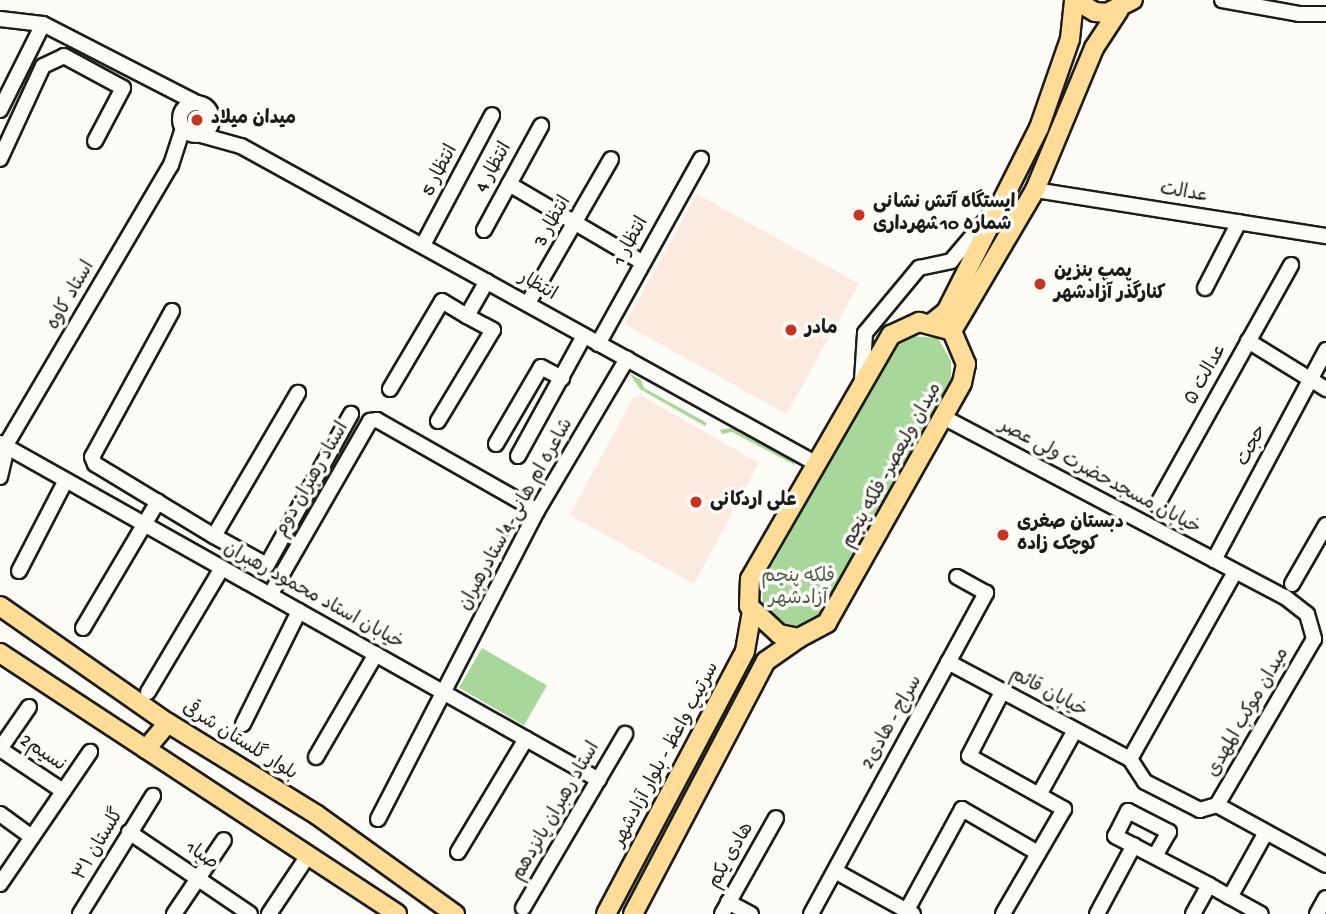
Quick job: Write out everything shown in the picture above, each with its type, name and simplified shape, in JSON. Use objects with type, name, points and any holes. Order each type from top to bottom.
[{"type":"main road","points":[[933,323],[946,312],[1010,191],[1039,128],[1070,39],[1075,0],[1095,12],[1126,5]]},
{"type":"main road","points":[[799,638],[779,634],[752,611],[750,579],[891,335],[903,327],[933,323],[952,331],[1035,190],[1094,48],[1126,5]]},
{"type":"main road","points":[[1070,39],[1083,30],[1091,33],[1094,48]]},
{"type":"main road","name":"میدان ولیعصر- فلکه پنجم","points":[[799,638],[827,623],[945,418],[967,364],[952,331]]},
{"type":"main road","name":"بلوار گلستان شرقی","points":[[0,606],[167,723],[317,815],[455,914]]},
{"type":"main road","name":"سرتیپ واعظ - بلوار آزادشهر","points":[[606,914],[746,651],[752,611]]},
{"type":"main road","points":[[634,914],[766,661],[799,638]]},
{"type":"main road","points":[[0,653],[397,914]]},
{"type":"main road","points":[[146,749],[167,723]]},
{"type":"street","points":[[1222,0],[1299,14],[1326,14]]},
{"type":"street","points":[[0,19],[43,24],[206,106],[212,118],[241,146]]},
{"type":"street","points":[[0,110],[43,24]]},
{"type":"street","points":[[0,159],[43,66],[64,56],[123,88],[94,141]]},
{"type":"street","points":[[159,84],[190,129],[241,146]]},
{"type":"street","points":[[190,129],[187,106],[197,103]]},
{"type":"street","name":"انتظار 5","points":[[423,245],[492,115]]},
{"type":"street","points":[[190,129],[210,128],[212,118]]},
{"type":"street","name":"انتظار 4","points":[[484,230],[541,125]]},
{"type":"street","name":"استاد کاوه","points":[[0,477],[2,448],[190,129]]},
{"type":"street","name":"انتظار","points":[[241,146],[815,463]]},
{"type":"street","name":"انتظار 3","points":[[528,303],[576,224],[611,159]]},
{"type":"street","name":"انتظار 1","points":[[598,344],[701,159]]},
{"type":"street","points":[[509,184],[642,262]]},
{"type":"street","name":"عدالت","points":[[1035,190],[1326,236]]},
{"type":"street","points":[[862,383],[865,333],[919,268],[951,261],[1010,191]]},
{"type":"street","points":[[1205,288],[1239,222]]},
{"type":"street","name":"عدالت ۵","points":[[1157,505],[1291,265]]},
{"type":"street","points":[[467,316],[487,281]]},
{"type":"street","points":[[390,389],[442,301],[494,330],[438,421]]},
{"type":"street","points":[[172,311],[92,457],[95,464],[214,536],[267,565],[351,414]]},
{"type":"street","points":[[518,456],[584,336]]},
{"type":"street","points":[[1248,341],[1326,389]]},
{"type":"street","name":"حجت","points":[[1214,560],[1326,350]]},
{"type":"street","name":"شاعره ام هانی-4استادرهبران","points":[[378,819],[537,511],[627,359]]},
{"type":"street","points":[[496,444],[541,367],[562,377]]},
{"type":"street","points":[[214,536],[298,393]]},
{"type":"street","name":"خیابان مسجدحضرت ولی عصر","points":[[945,418],[1235,572]]},
{"type":"street","name":"استاد رهبران دوم","points":[[270,595],[370,421],[377,420],[537,511]]},
{"type":"street","name":"خیابان استاد محمود رهبران","points":[[2,448],[66,480],[599,780]]},
{"type":"street","points":[[19,571],[66,480]]},
{"type":"street","points":[[83,628],[158,501]]},
{"type":"street","points":[[1292,584],[1326,526]]},
{"type":"street","points":[[148,692],[222,568]]},
{"type":"street","points":[[1130,759],[1235,572]]},
{"type":"street","name":"میدان موکب المهدی","points":[[1130,759],[1145,782],[1200,810],[1217,806],[1314,639],[1307,614],[1235,572]]},
{"type":"street","name":"سراج - هادی2","points":[[811,914],[986,593],[957,577]]},
{"type":"street","points":[[243,723],[299,611]]},
{"type":"street","points":[[316,757],[376,654]]},
{"type":"street","name":"خیابان قائم","points":[[948,662],[1130,759]]},
{"type":"street","points":[[1002,692],[969,756],[1065,809],[1003,914]]},
{"type":"street","points":[[0,749],[29,707]]},
{"type":"street","points":[[1040,793],[1075,730]]},
{"type":"street","name":"استاد رهبران پانزدهم","points":[[523,908],[625,734]]},
{"type":"street","points":[[458,852],[526,739]]},
{"type":"street","name":"نسیم2","points":[[0,749],[63,791]]},
{"type":"street","points":[[0,884],[90,752]]},
{"type":"street","name":"گلستان ۳۱","points":[[80,914],[153,796]]},
{"type":"street","points":[[1217,806],[1326,865]]},
{"type":"street","points":[[835,871],[910,912],[962,809],[1038,852]]},
{"type":"street","points":[[1155,856],[1170,832],[1128,811],[1115,836],[1261,914]]},
{"type":"street","points":[[0,814],[32,837]]},
{"type":"street","name":"هادی یکم","points":[[725,908],[776,818]]},
{"type":"street","name":"صبا1","points":[[129,832],[250,914]]},
{"type":"street","points":[[1230,897],[1266,832]]},
{"type":"street","points":[[174,914],[224,840]]},
{"type":"street","points":[[1097,914],[1134,845]]},
{"type":"street","points":[[269,914],[307,857]]},
{"type":"street","points":[[1193,914],[1209,885]]},
{"type":"street","points":[[1317,914],[1326,898]]},
{"type":"street","points":[[725,908],[751,914]]},
{"type":"shaded area","points":[[697,194],[859,284],[787,414],[625,324]]},
{"type":"shaded area","points":[[642,396],[759,463],[694,584],[570,515],[633,398]]},
{"type":"green space","points":[[197,106],[206,110],[210,119],[206,128],[197,132],[188,128],[184,119],[188,110]]},
{"type":"green space","name":"فلکه پنجم آزادشهر","points":[[912,336],[938,338],[951,361],[951,384],[817,628],[798,633],[763,607],[762,583],[897,342]]},
{"type":"green space","points":[[629,373],[641,380],[644,388],[707,423],[705,426],[640,389]]},
{"type":"green space","points":[[731,428],[791,457],[795,465],[732,432],[722,434],[720,430]]},
{"type":"green space","points":[[482,648],[547,686],[524,725],[459,688]]},
{"type":"place","name":"میدان میلاد","points":[[197,120]]},
{"type":"place","name":"ایستگاه آتش نشانی شماره 10شهرداری","points":[[859,215]]},
{"type":"place","name":"پمپ بنزین کنارگذر آزادشهر","points":[[1040,284]]},
{"type":"place","name":"مادر","points":[[791,330]]},
{"type":"place","name":"علی اردکانی","points":[[696,502]]},
{"type":"place","name":"دبستان صغری کوچک زاده","points":[[1003,535]]}]
